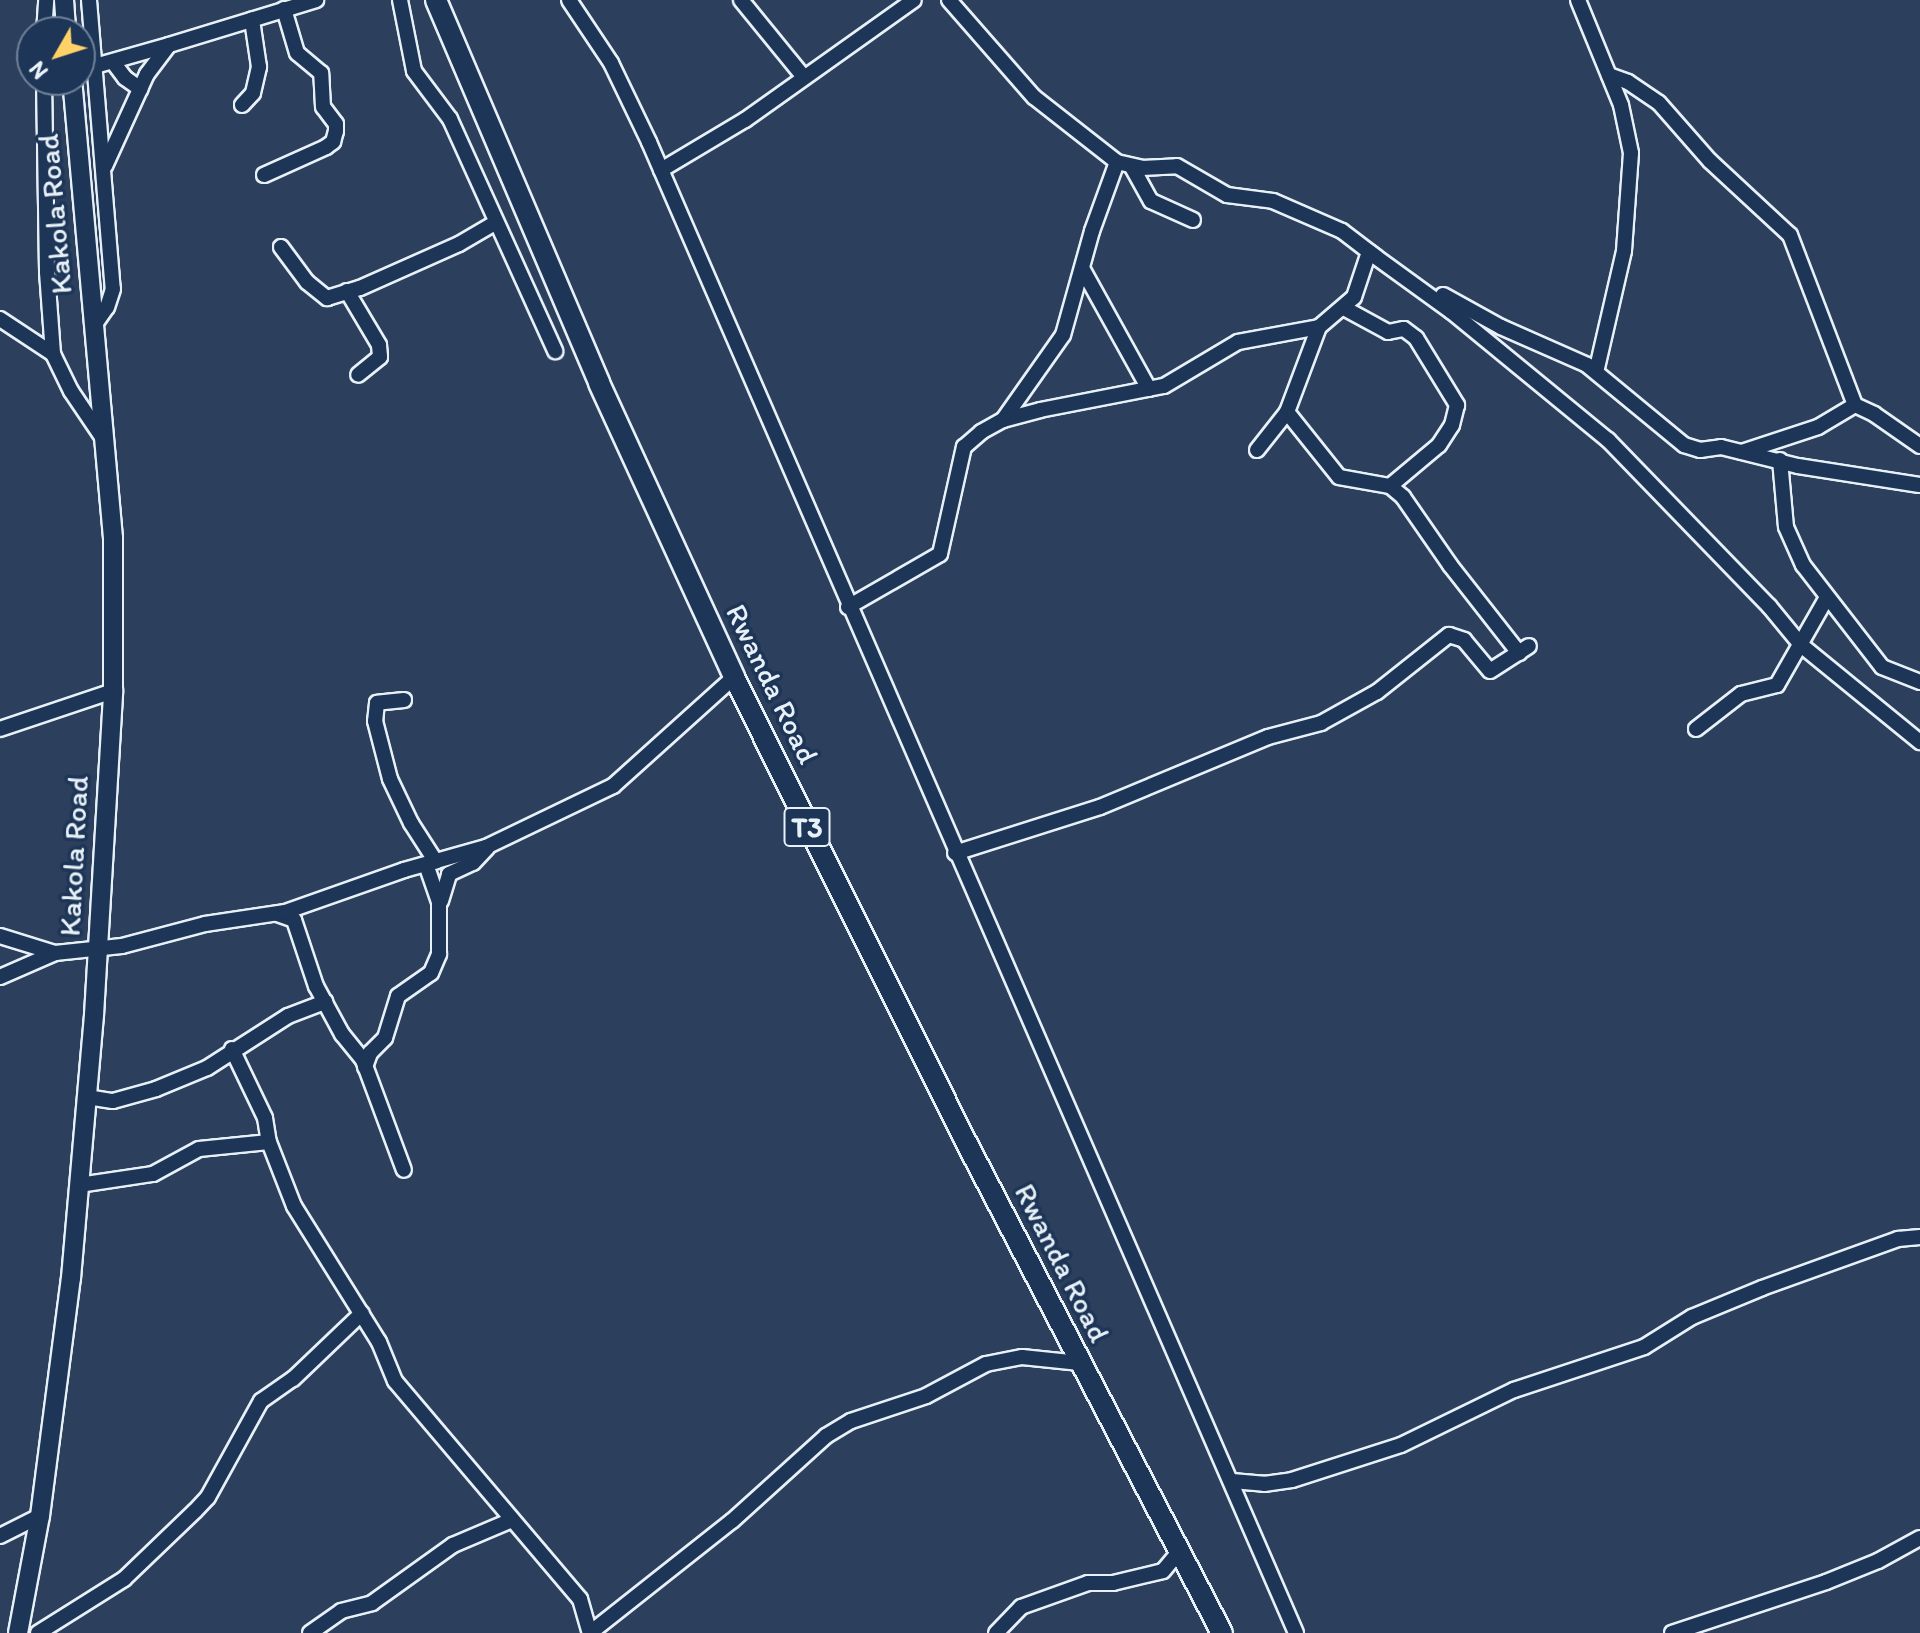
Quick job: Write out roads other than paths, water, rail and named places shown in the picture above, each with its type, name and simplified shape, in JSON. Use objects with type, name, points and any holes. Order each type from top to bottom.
[{"type":"highway","name":"Rwanda Road","points":[[436,0],[599,383],[734,677],[1080,1363],[1222,1633]]},
{"type":"main road","name":"Kakola Road","points":[[18,1633],[40,1516],[71,1278],[87,1097],[113,691],[113,538],[73,96]]},
{"type":"street","points":[[96,66],[252,20],[288,5],[316,0]]},
{"type":"street","points":[[400,0],[414,71],[450,119],[555,351]]},
{"type":"street","points":[[569,0],[611,63],[661,170],[848,607],[1296,1633]]},
{"type":"street","points":[[741,0],[803,76]]},
{"type":"street","points":[[661,170],[745,120],[914,0]]},
{"type":"street","points":[[949,0],[1034,97],[1117,162],[1132,167],[1177,166],[1227,195],[1286,206],[1342,231],[1452,312],[1608,440],[1759,595],[1801,645],[1920,742]]},
{"type":"street","points":[[1578,0],[1621,105],[1631,153],[1629,206],[1617,287],[1596,372]]},
{"type":"street","points":[[264,175],[326,147],[333,142],[336,131],[336,124],[323,107],[321,73],[297,53],[288,5]]},
{"type":"street","points":[[242,105],[253,93],[259,67],[252,20]]},
{"type":"street","points":[[103,171],[141,89],[169,45]]},
{"type":"street","points":[[113,62],[125,78],[141,89]]},
{"type":"street","points":[[1609,75],[1628,82],[1659,103],[1710,161],[1790,235],[1855,405],[1874,414],[1920,446]]},
{"type":"street","points":[[93,327],[107,307],[113,289],[96,79]]},
{"type":"street","points":[[44,96],[47,272],[53,354],[71,391],[104,440]]},
{"type":"street","points":[[1003,420],[1063,335],[1117,162]]},
{"type":"street","points":[[1132,167],[1151,201],[1193,220]]},
{"type":"street","points":[[281,247],[323,296],[347,291],[459,244],[495,223]]},
{"type":"street","points":[[848,607],[940,554],[964,447],[981,432],[1003,420],[1174,383],[1238,342],[1319,327],[1344,308],[1360,288],[1373,254]]},
{"type":"street","points":[[1373,254],[1456,303],[1522,336],[1561,351],[1596,372],[1677,442],[1700,450],[1721,447],[1920,485]]},
{"type":"street","points":[[1083,270],[1149,389]]},
{"type":"street","points":[[347,291],[379,345],[380,357],[358,375]]},
{"type":"street","points":[[1344,308],[1388,332],[1404,329],[1416,338],[1457,405],[1452,425],[1439,445],[1390,486]]},
{"type":"street","points":[[0,319],[53,354]]},
{"type":"street","points":[[1257,450],[1287,412],[1319,327]]},
{"type":"street","points":[[1740,453],[1818,427],[1855,405]]},
{"type":"street","points":[[955,853],[1100,807],[1268,737],[1321,723],[1377,692],[1449,635],[1464,640],[1490,671],[1524,649],[1450,565],[1403,497],[1390,486],[1339,477],[1287,412]]},
{"type":"street","points":[[1780,460],[1786,527],[1794,548],[1826,599],[1882,667],[1920,682]]},
{"type":"street","points":[[1696,729],[1741,694],[1773,688],[1826,599]]},
{"type":"street","points":[[0,977],[55,953],[122,946],[205,924],[276,914],[491,845],[613,786],[734,677]]},
{"type":"street","points":[[0,729],[113,691]]},
{"type":"street","points":[[365,1067],[370,1053],[385,1038],[398,996],[417,985],[434,967],[439,954],[439,909],[431,864],[390,779],[375,721],[377,703],[404,700]]},
{"type":"street","points":[[439,909],[449,874],[473,863],[491,845]]},
{"type":"street","points":[[276,914],[294,920],[316,986],[365,1067],[404,1170]]},
{"type":"street","points":[[0,936],[55,953]]},
{"type":"street","points":[[87,1097],[113,1101],[156,1089],[207,1068],[232,1049],[288,1016],[325,1002]]},
{"type":"street","points":[[232,1049],[265,1118],[269,1142],[300,1219],[362,1313],[389,1360],[395,1381],[580,1599],[590,1633],[732,1521],[826,1436],[851,1421],[926,1396],[986,1364],[1022,1357],[1080,1363]]},
{"type":"street","points":[[79,1185],[153,1174],[199,1149],[269,1142]]},
{"type":"street","points":[[1232,1481],[1264,1484],[1292,1480],[1401,1445],[1514,1390],[1644,1347],[1692,1317],[1762,1288],[1898,1239],[1920,1237]]},
{"type":"street","points":[[38,1633],[124,1579],[195,1511],[208,1497],[261,1401],[293,1379],[362,1313]]},
{"type":"street","points":[[0,1536],[40,1516]]},
{"type":"street","points":[[310,1633],[341,1611],[372,1603],[453,1545],[512,1520]]},
{"type":"street","points":[[1672,1633],[1826,1582],[1878,1561],[1920,1538]]},
{"type":"street","points":[[996,1633],[1021,1607],[1088,1583],[1113,1583],[1163,1571],[1179,1552]]}]
